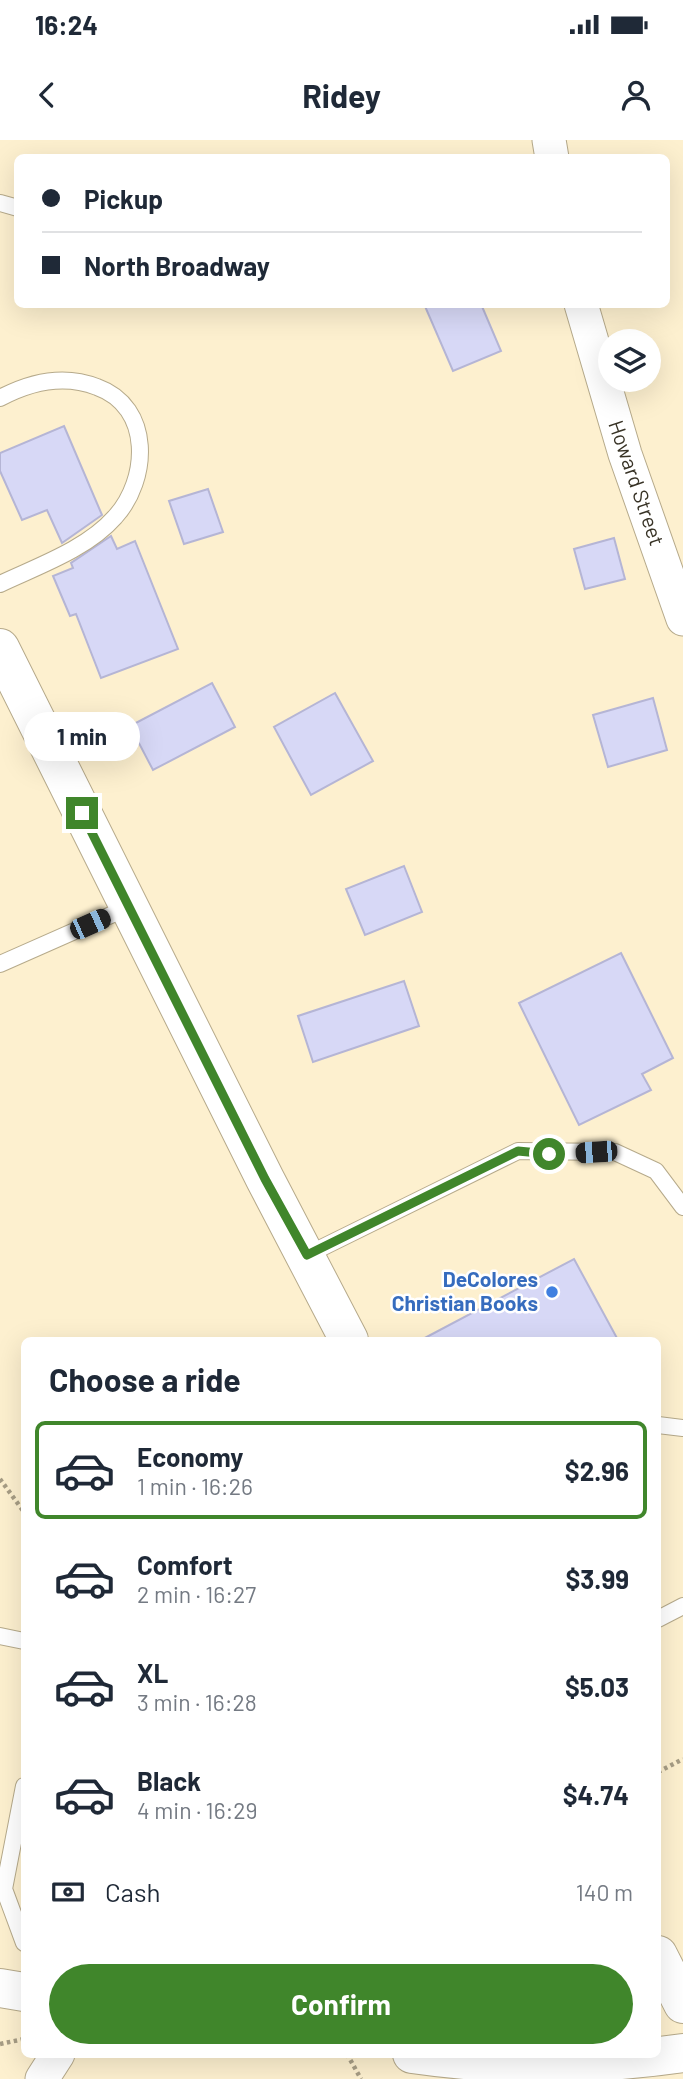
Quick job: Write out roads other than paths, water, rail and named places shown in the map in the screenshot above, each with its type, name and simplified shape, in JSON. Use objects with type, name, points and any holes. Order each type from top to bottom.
[{"type":"main road","points":[[0,648],[265,1179],[348,1337]]},
{"type":"main road","points":[[661,1961],[683,2004]]},
{"type":"main road","points":[[0,1988],[21,1992]]},
{"type":"main road","points":[[661,2055],[683,2053]]},
{"type":"main road","points":[[457,2058],[514,2063],[570,2063],[626,2058]]},
{"type":"street","name":"Howard Street","points":[[582,308],[625,454],[683,619]]},
{"type":"street","points":[[42,2079],[55,2058]]},
{"type":"lane","points":[[0,398],[21,387],[48,381],[72,381],[99,387],[117,399],[132,415],[141,452],[139,476],[116,516],[97,534],[0,584]]},
{"type":"lane","points":[[0,964],[129,906]]},
{"type":"lane","points":[[307,1255],[518,1151],[615,1152],[656,1171],[683,1207]]},
{"type":"lane","points":[[661,1425],[683,1428]]},
{"type":"lane","points":[[661,1617],[683,1606]]},
{"type":"lane","points":[[0,1636],[21,1640]]},
{"type":"lane","points":[[21,1801],[2,1894],[21,1936]]},
{"type":"place","name":"DeColores Christian Books","points":[[552,1292]]}]
